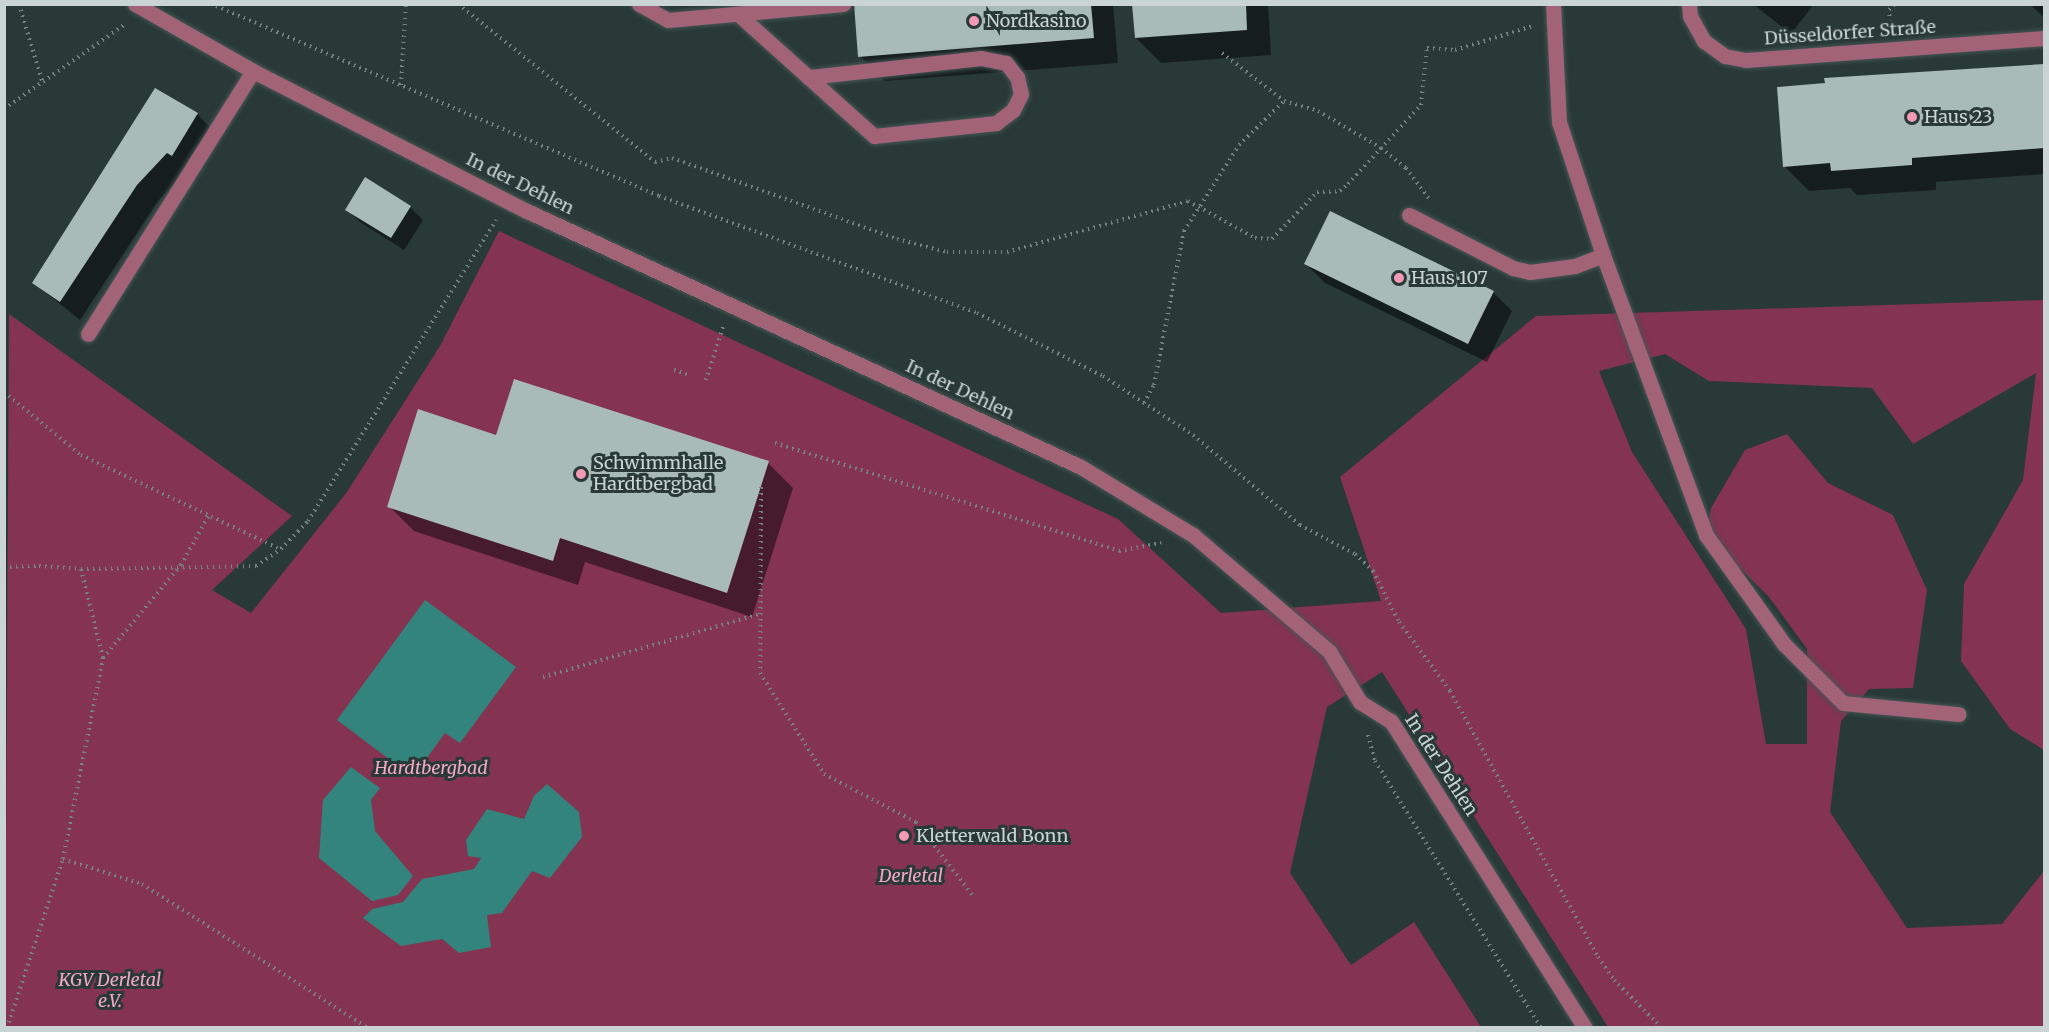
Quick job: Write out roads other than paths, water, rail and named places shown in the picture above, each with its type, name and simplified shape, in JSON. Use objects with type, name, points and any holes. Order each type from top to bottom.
[{"type":"street","points":[[639,4],[668,20],[843,4]]},
{"type":"street","name":"Düsseldorfer Straße","points":[[1689,4],[1690,16],[1704,42],[1725,56],[1746,60],[2044,38]]},
{"type":"street","name":"In der Dehlen","points":[[139,8],[253,70],[508,200],[1081,467],[1193,535],[1329,651],[1360,702],[1391,721],[1585,1028]]},
{"type":"street","points":[[1553,12],[1559,122],[1603,255],[1706,535],[1784,644],[1843,703],[1958,714]]},
{"type":"street","points":[[738,14],[808,77],[874,136],[996,123],[1013,110],[1022,94],[1017,77],[1006,63],[981,58],[808,77]]},
{"type":"street","points":[[88,334],[253,70]]},
{"type":"street","points":[[1409,215],[1513,268],[1530,272],[1575,266],[1603,255]]},
{"type":"water","points":[[425,600],[516,667],[460,743],[445,733],[413,777],[337,720]]},
{"type":"water","points":[[351,767],[380,788],[371,800],[375,831],[413,876],[398,895],[372,901],[319,858],[323,800]]},
{"type":"water","points":[[547,784],[579,812],[582,837],[550,878],[532,871],[502,913],[487,915],[491,947],[459,953],[442,939],[401,946],[363,918],[372,909],[403,902],[422,879],[474,869],[481,858],[468,856],[466,840],[487,809],[524,819],[534,796]]},
{"type":"place","name":"Nordkasino","points":[[974,21]]},
{"type":"place","name":"Haus 23","points":[[1912,117]]},
{"type":"place","name":"Haus 107","points":[[1399,278]]},
{"type":"place","name":"Schwimmhalle Hardtbergbad","points":[[581,474]]},
{"type":"place","name":"Kletterwald Bonn","points":[[904,836]]},
{"type":"park label","name":"Hardtbergbad","points":[[431,768]]},
{"type":"park label","name":"Derletal","points":[[911,876]]},
{"type":"park label","name":"KGV Derletal e.V.","points":[[110,991]]}]
